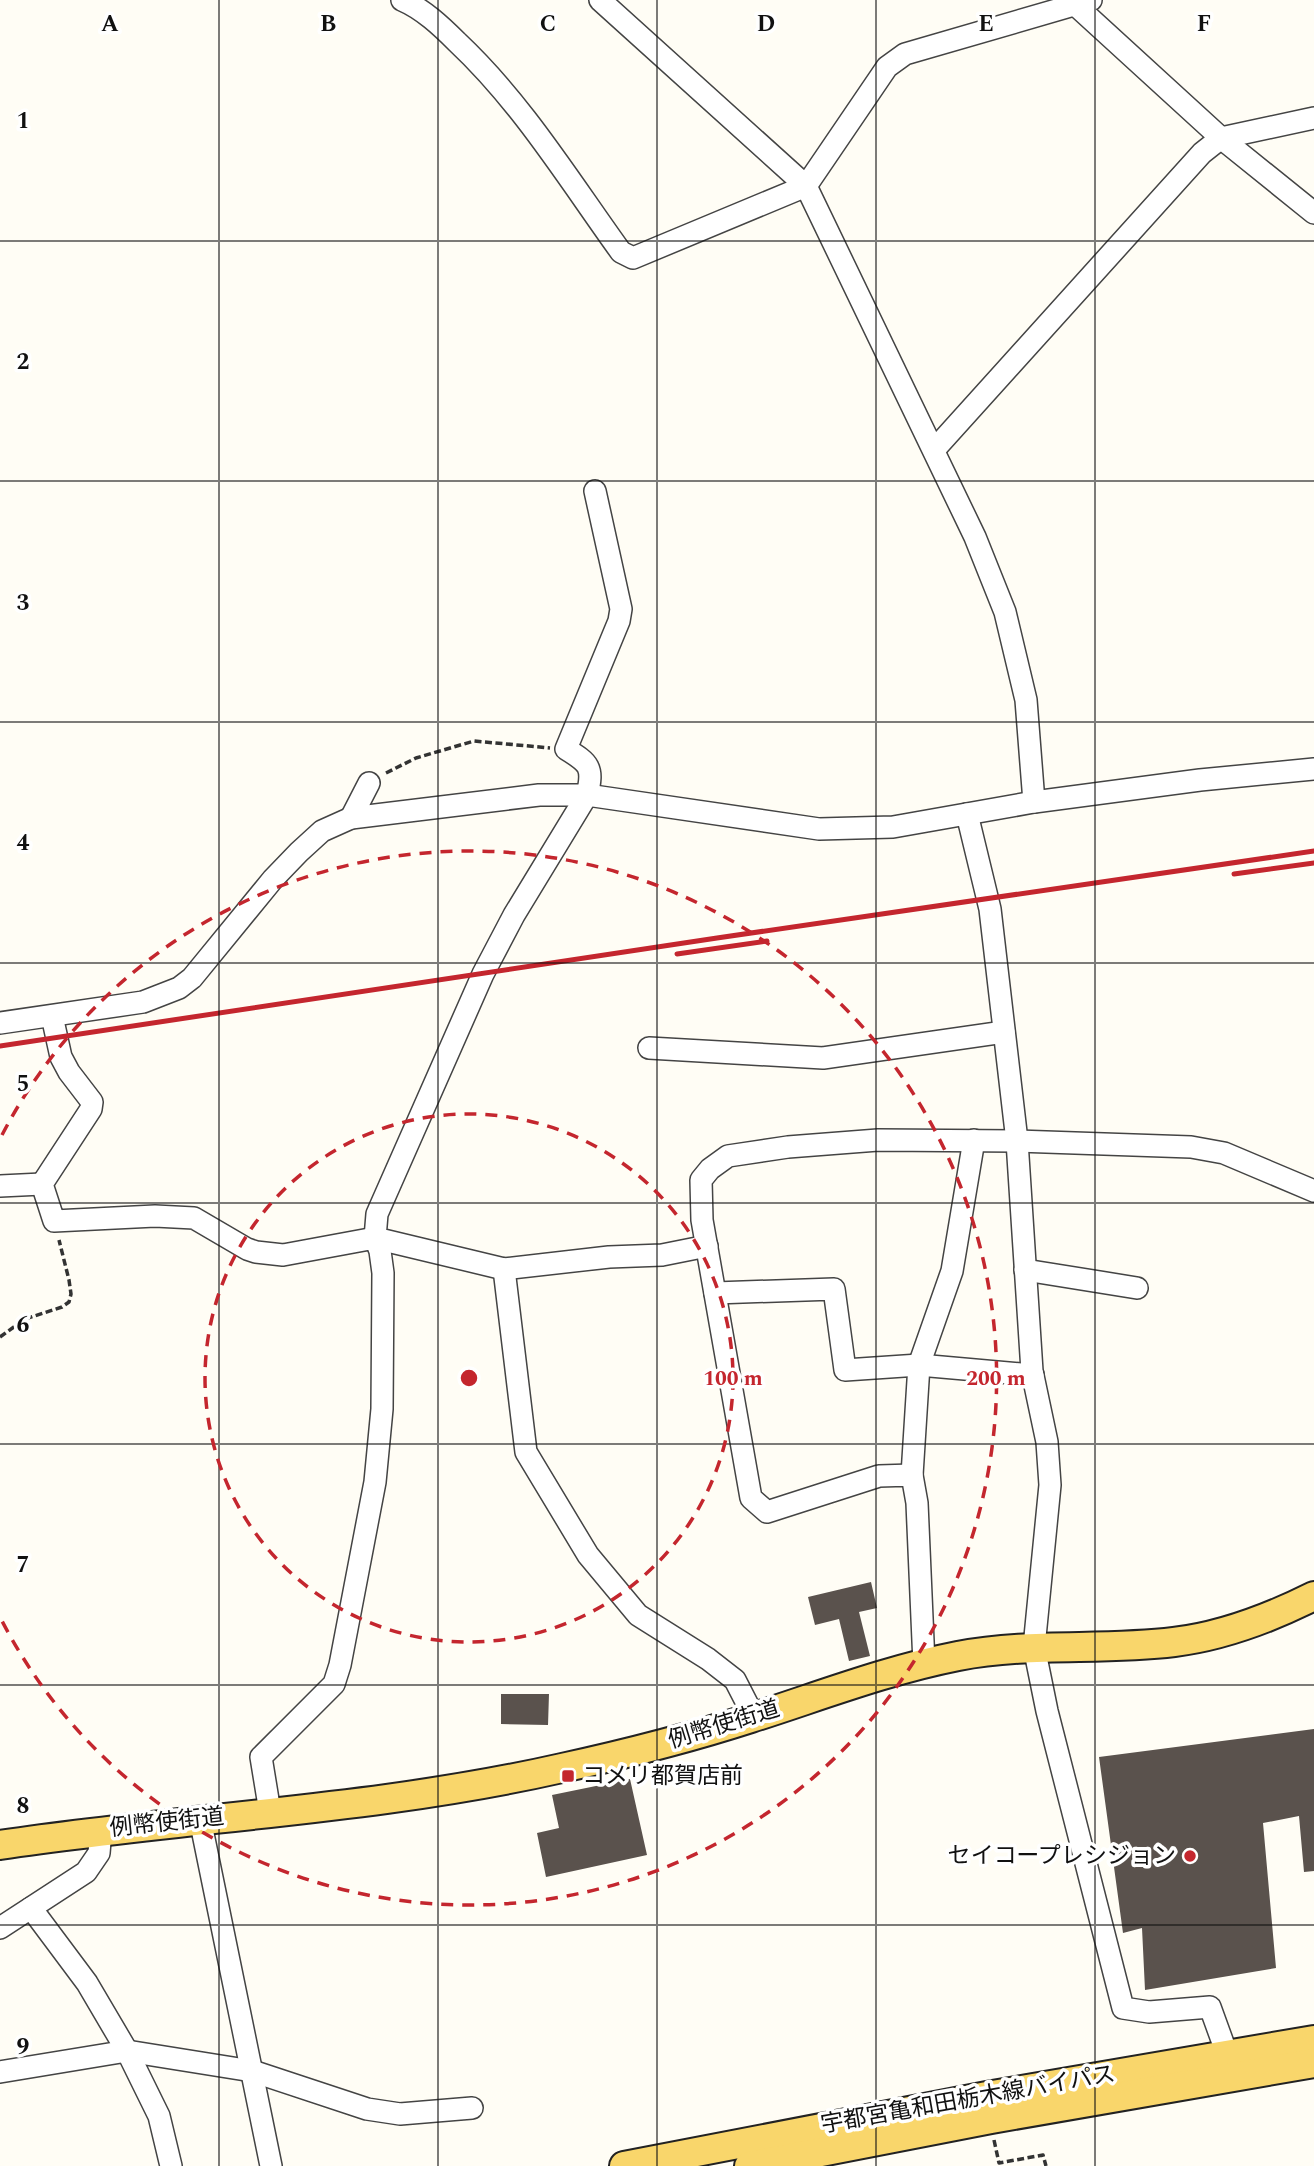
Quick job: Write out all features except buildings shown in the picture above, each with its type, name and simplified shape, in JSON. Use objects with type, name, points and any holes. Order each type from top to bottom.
[{"type":"main road","name":"例幣使街道","points":[[0,1845],[101,1830],[398,1797],[561,1769],[711,1730],[842,1687],[924,1664],[961,1656],[1034,1647],[1174,1642],[1247,1626],[1314,1596]]},
{"type":"main road","name":"宇都宮亀和田栃木線バイパス","points":[[624,2166],[987,2096],[1314,2040]]},
{"type":"main road","name":"宇都宮亀和田栃木線バイパス","points":[[749,2166],[991,2119],[1314,2063]]},
{"type":"street","points":[[402,0],[440,24],[485,69],[515,104],[621,252],[633,258],[806,186],[887,67],[905,54],[1079,1],[1221,138],[1314,213]]},
{"type":"street","points":[[600,0],[806,186],[975,537],[1004,612],[1026,699],[1034,802]]},
{"type":"street","points":[[934,450],[1202,153],[1221,138],[1314,118]]},
{"type":"street","points":[[270,1812],[261,1757],[334,1684],[340,1665],[375,1482],[382,1409],[383,1273],[375,1238],[377,1214],[483,974],[514,915],[587,795],[590,784],[590,766],[583,758],[566,748],[619,621],[621,610],[595,491]]},
{"type":"street","points":[[0,1023],[143,1002],[179,988],[192,978],[273,879],[299,852],[322,831],[351,818],[539,795],[587,795],[819,829],[893,827],[1034,802],[1200,780],[1314,769]]},
{"type":"street","points":[[351,818],[369,783]]},
{"type":"street","points":[[967,814],[986,889],[991,921],[1017,1141],[1033,1375],[1047,1442],[1049,1485],[1034,1647],[1053,1737],[1123,2008],[1149,2011],[1210,2007],[1227,2054]]},
{"type":"street","points":[[42,1184],[91,1109],[92,1102],[61,1057],[52,1016]]},
{"type":"street","points":[[649,1048],[823,1058],[1004,1032]]},
{"type":"street","points":[[912,1475],[879,1476],[767,1512],[751,1498],[702,1220],[701,1180],[710,1169],[728,1156],[788,1147],[878,1140],[974,1140],[1191,1147],[1224,1153],[1314,1191]]},
{"type":"street","points":[[924,1664],[917,1503],[912,1475],[919,1365],[952,1271],[974,1140]]},
{"type":"street","points":[[0,1186],[42,1184]]},
{"type":"street","points":[[42,1184],[54,1221],[155,1216],[194,1217],[247,1249],[276,1254],[297,1253],[375,1238],[504,1269],[609,1257],[663,1255],[707,1246]]},
{"type":"street","points":[[504,1269],[526,1452],[588,1555],[638,1615],[708,1659],[735,1680],[754,1717]]},
{"type":"street","points":[[1025,1269],[1137,1288]]},
{"type":"street","points":[[715,1293],[834,1289],[845,1370],[919,1365],[1033,1375]]},
{"type":"street","points":[[200,1819],[271,2166]]},
{"type":"street","points":[[0,1928],[86,1872],[99,1853],[101,1830]]},
{"type":"street","points":[[31,1908],[87,1983],[127,2051],[159,2116],[171,2166]]},
{"type":"street","points":[[0,2073],[127,2051],[252,2071],[378,2111],[400,2114],[472,2108]]},
{"type":"path","points":[[369,783],[416,758],[474,741],[566,748]]},
{"type":"path","points":[[0,1337],[25,1319],[62,1307],[69,1302],[69,1280],[54,1221]]},
{"type":"path","points":[[991,2119],[999,2163],[1043,2155],[1045,2166]]},
{"type":"railway","points":[[0,1046],[1314,851]]},
{"type":"railway","points":[[1234,874],[1314,863]]},
{"type":"railway","points":[[677,954],[767,941]]},
{"type":"place","name":"コメリ都賀店前","points":[[568,1776]]},
{"type":"place","name":"セイコープレシジョン","points":[[1190,1856]]}]
